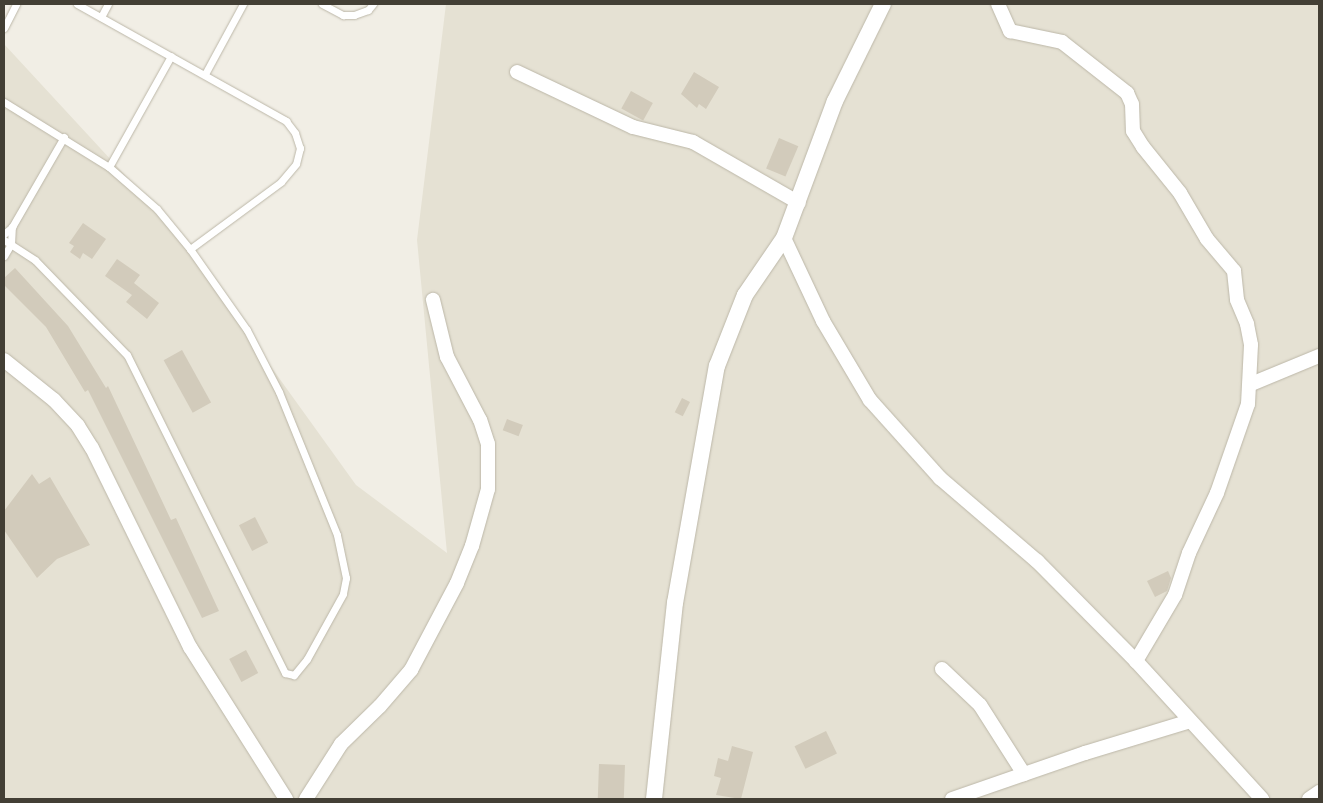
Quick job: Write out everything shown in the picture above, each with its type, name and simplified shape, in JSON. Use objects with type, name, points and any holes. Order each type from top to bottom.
[{"type":"street","points":[[654,799],[675,603],[717,366],[745,295],[784,238],[836,101],[882,4]]},
{"type":"street","points":[[998,4],[1010,31],[1062,42],[1127,93],[1132,104],[1133,131],[1143,147],[1180,194],[1207,239],[1234,271],[1236,300],[1247,324],[1251,345],[1251,384],[1248,404],[1217,492],[1189,553],[1174,595],[1136,662]]},
{"type":"street","points":[[517,72],[633,127],[693,142],[799,202]]},
{"type":"street","points":[[784,238],[822,321],[870,400],[940,478],[1037,561],[1136,662],[1262,799]]},
{"type":"street","points":[[306,799],[341,744],[380,706],[411,670],[457,583],[472,546],[483,508],[488,488],[488,444],[480,420],[447,357],[433,300]]},
{"type":"street","points":[[1251,384],[1319,356]]},
{"type":"street","points":[[4,360],[54,400],[78,426],[92,448],[190,647],[286,799]]},
{"type":"street","points":[[942,669],[980,705],[1024,774]]},
{"type":"street","points":[[952,799],[1190,721]]},
{"type":"street","points":[[1309,799],[1319,792]]},
{"type":"lane","points":[[4,28],[16,4]]},
{"type":"lane","points":[[77,4],[286,121],[295,133],[300,148],[296,164],[281,182],[190,249]]},
{"type":"lane","points":[[101,17],[108,4]]},
{"type":"lane","points":[[205,74],[243,4]]},
{"type":"lane","points":[[322,4],[343,15],[354,16],[368,10],[373,4]]},
{"type":"lane","points":[[109,167],[171,56]]},
{"type":"lane","points":[[4,102],[64,137],[109,167],[157,209],[190,249],[247,330],[279,392],[337,535],[344,561],[342,594],[307,659],[294,675],[285,673],[127,355],[35,260],[7,242]]},
{"type":"lane","points":[[4,256],[12,227],[64,137]]},
{"type":"lane","points":[[4,234],[12,227]]},
{"type":"shaded area","points":[[446,4],[1319,4],[1319,799],[4,799],[4,44],[161,214],[356,485],[447,553],[417,240]]},
{"type":"building","points":[[694,72],[719,87],[706,109],[699,104],[697,108],[681,94]]},
{"type":"building","points":[[631,91],[653,103],[643,121],[621,108]]},
{"type":"building","points":[[779,138],[798,146],[785,177],[766,168]]},
{"type":"building","points":[[83,223],[106,239],[92,259],[83,253],[80,259],[70,252],[74,246],[69,243]]},
{"type":"building","points":[[117,259],[140,275],[134,283],[159,303],[147,319],[126,302],[132,295],[105,276]]},
{"type":"building","points":[[15,268],[68,326],[106,388],[108,386],[171,520],[176,518],[219,611],[202,618],[88,390],[85,392],[46,327],[4,285],[4,278]]},
{"type":"building","points":[[182,350],[211,402],[193,413],[164,360]]},
{"type":"building","points":[[682,398],[690,402],[683,416],[675,412]]},
{"type":"building","points":[[507,419],[523,425],[519,436],[503,430]]},
{"type":"building","points":[[32,474],[39,484],[50,477],[90,545],[57,559],[37,578],[4,530],[4,511]]},
{"type":"building","points":[[255,517],[268,543],[252,551],[239,525]]},
{"type":"building","points":[[1168,571],[1171,578],[1167,591],[1155,597],[1147,581]]},
{"type":"building","points":[[246,650],[258,673],[241,682],[229,659]]},
{"type":"building","points":[[826,731],[837,753],[806,769],[795,746]]},
{"type":"building","points":[[732,746],[753,752],[741,799],[716,795],[721,778],[714,776],[718,758],[728,761]]},
{"type":"building","points":[[599,764],[625,765],[624,799],[598,799]]}]
